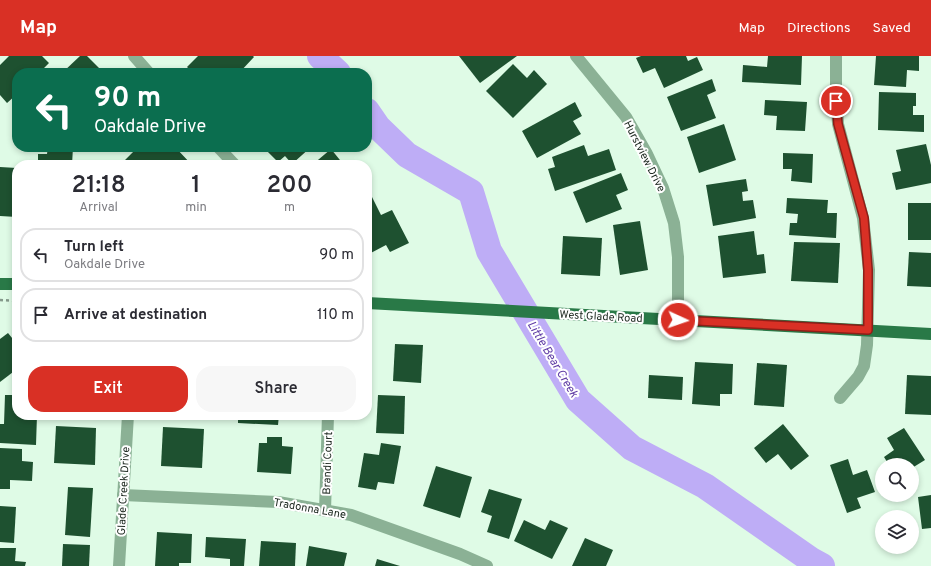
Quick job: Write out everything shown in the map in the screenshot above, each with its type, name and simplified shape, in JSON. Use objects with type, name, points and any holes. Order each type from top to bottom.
[{"type":"main road","points":[[0,284],[12,284]]},
{"type":"main road","name":"West Glade Road","points":[[372,303],[931,334]]},
{"type":"street","points":[[134,56],[145,68]]},
{"type":"street","name":"Hurstview Drive","points":[[576,56],[626,117],[647,154],[663,188],[674,223],[678,257],[678,320]]},
{"type":"street","points":[[836,56],[838,124],[864,218],[868,270],[868,345],[864,366],[858,377],[840,398]]},
{"type":"street","points":[[223,152],[230,160]]},
{"type":"street","name":"Glade Creek Drive","points":[[119,566],[128,420]]},
{"type":"street","name":"Brandi Court","points":[[325,511],[328,420]]},
{"type":"street","name":"Tradonna Lane","points":[[123,494],[278,502],[351,515],[460,554],[487,566]]},
{"type":"path","points":[[0,300],[12,300]]},
{"type":"building","points":[[9,56],[42,56],[49,63],[44,68],[12,68],[12,98],[7,103],[0,95],[0,65]]},
{"type":"building","points":[[80,56],[87,56],[99,68],[67,68]]},
{"type":"building","points":[[198,56],[254,57],[244,68],[187,67]]},
{"type":"building","points":[[459,56],[517,56],[480,83]]},
{"type":"building","points":[[641,56],[686,56],[688,61],[697,57],[703,70],[664,88],[655,68],[643,73],[636,58]]},
{"type":"building","points":[[768,56],[802,56],[801,85],[742,82],[743,65],[767,67]]},
{"type":"building","points":[[876,56],[919,56],[919,71],[907,70],[906,87],[874,85]]},
{"type":"building","points":[[513,64],[527,78],[534,70],[547,84],[513,118],[486,91]]},
{"type":"building","points":[[712,79],[716,91],[707,95],[716,118],[681,131],[667,97]]},
{"type":"building","points":[[879,92],[916,93],[916,106],[913,106],[913,115],[924,115],[924,132],[878,130]]},
{"type":"building","points":[[765,100],[807,102],[805,131],[776,130],[777,116],[764,115]]},
{"type":"building","points":[[575,102],[582,116],[573,121],[581,134],[537,158],[522,131]]},
{"type":"building","points":[[724,124],[736,160],[699,173],[687,137]]},
{"type":"building","points":[[926,144],[931,165],[931,183],[896,190],[892,173],[901,171],[896,150]]},
{"type":"building","points":[[584,145],[588,156],[609,149],[616,170],[555,191],[548,169],[555,167],[552,157]]},
{"type":"building","points":[[47,152],[73,152],[72,160],[38,160],[38,154],[47,154]]},
{"type":"building","points":[[133,152],[180,152],[187,160],[139,160],[125,160]]},
{"type":"building","points":[[268,152],[305,152],[296,160],[288,160],[285,156],[280,160],[276,160]]},
{"type":"building","points":[[327,152],[333,152],[340,160],[318,160]]},
{"type":"building","points":[[783,153],[813,154],[812,183],[791,181],[792,169],[783,169]]},
{"type":"building","points":[[0,167],[12,168],[12,217],[0,216]]},
{"type":"building","points":[[621,173],[628,190],[616,195],[622,209],[586,223],[573,192]]},
{"type":"building","points":[[746,179],[748,191],[742,192],[743,201],[753,200],[756,218],[713,226],[706,185]]},
{"type":"building","points":[[372,197],[381,215],[392,210],[409,243],[390,252],[386,245],[372,252]]},
{"type":"building","points":[[787,198],[828,200],[827,213],[837,213],[836,238],[789,235],[790,223],[797,223],[798,214],[786,213]]},
{"type":"building","points":[[908,203],[931,203],[931,240],[908,240]]},
{"type":"building","points":[[640,221],[648,270],[620,275],[613,225]]},
{"type":"building","points":[[754,231],[757,255],[764,254],[766,273],[723,278],[718,236]]},
{"type":"building","points":[[563,236],[602,238],[600,276],[561,274]]},
{"type":"building","points":[[794,242],[840,243],[838,283],[791,281]]},
{"type":"building","points":[[909,252],[931,253],[931,287],[907,286]]},
{"type":"building","points":[[8,333],[12,338],[12,373],[0,382],[0,339]]},
{"type":"building","points":[[395,344],[423,345],[421,383],[393,381]]},
{"type":"building","points":[[695,362],[733,364],[732,394],[720,394],[720,406],[692,404]]},
{"type":"building","points":[[757,363],[787,365],[784,407],[754,405]]},
{"type":"building","points":[[649,375],[683,377],[682,400],[648,398]]},
{"type":"building","points":[[907,375],[931,376],[931,415],[905,414]]},
{"type":"building","points":[[5,395],[12,395],[12,420],[37,420],[36,445],[0,443],[0,424],[4,424]]},
{"type":"building","points":[[378,395],[405,396],[404,434],[376,433]]},
{"type":"building","points":[[238,420],[278,420],[278,425],[238,423]]},
{"type":"building","points":[[783,424],[809,456],[791,470],[778,454],[766,463],[754,448]]},
{"type":"building","points":[[56,426],[96,428],[95,465],[54,463]]},
{"type":"building","points":[[163,427],[204,429],[202,468],[161,466]]},
{"type":"building","points":[[904,428],[925,460],[919,464],[919,458],[885,458],[894,450],[887,438]]},
{"type":"building","points":[[267,437],[282,437],[282,446],[293,447],[291,474],[257,472],[259,443],[267,443]]},
{"type":"building","points":[[381,443],[401,446],[394,484],[378,482],[376,490],[358,487],[364,453],[379,455]]},
{"type":"building","points":[[0,448],[22,449],[22,461],[33,462],[32,481],[10,480],[10,489],[0,489]]},
{"type":"building","points":[[848,459],[853,475],[867,470],[875,492],[857,498],[861,508],[847,513],[830,465]]},
{"type":"building","points":[[436,466],[472,477],[460,518],[423,506]]},
{"type":"building","points":[[68,487],[93,488],[90,537],[65,535]]},
{"type":"building","points":[[489,489],[522,499],[509,539],[487,532],[492,516],[481,512]]},
{"type":"building","points":[[931,495],[931,528],[922,529],[919,497]]},
{"type":"building","points":[[0,506],[16,507],[14,543],[0,542]]},
{"type":"building","points":[[524,520],[545,530],[550,520],[568,528],[552,559],[514,541]]},
{"type":"building","points":[[157,532],[192,534],[191,563],[179,563],[179,566],[155,566]]},
{"type":"building","points":[[206,537],[246,539],[244,566],[230,566],[230,559],[205,557]]},
{"type":"building","points":[[585,538],[613,550],[606,566],[572,566]]},
{"type":"building","points":[[261,541],[296,543],[295,566],[259,566]]},
{"type":"building","points":[[63,544],[90,545],[89,566],[62,566]]},
{"type":"building","points":[[309,546],[347,553],[344,566],[306,566]]},
{"type":"building","points":[[0,548],[16,548],[15,561],[26,562],[25,566],[0,566]]},
{"type":"building","points":[[377,559],[400,566],[375,566]]},
{"type":"waterway","name":"Little Bear Creek","points":[[320,56],[333,68]]},
{"type":"waterway","name":"Little Bear Creek","points":[[372,118],[378,127],[407,155],[471,192],[489,251],[578,400],[632,448],[705,486],[811,560],[822,566]]},
{"type":"route","points":[[678,320],[868,330],[868,270],[864,218],[838,124],[836,101]]}]
